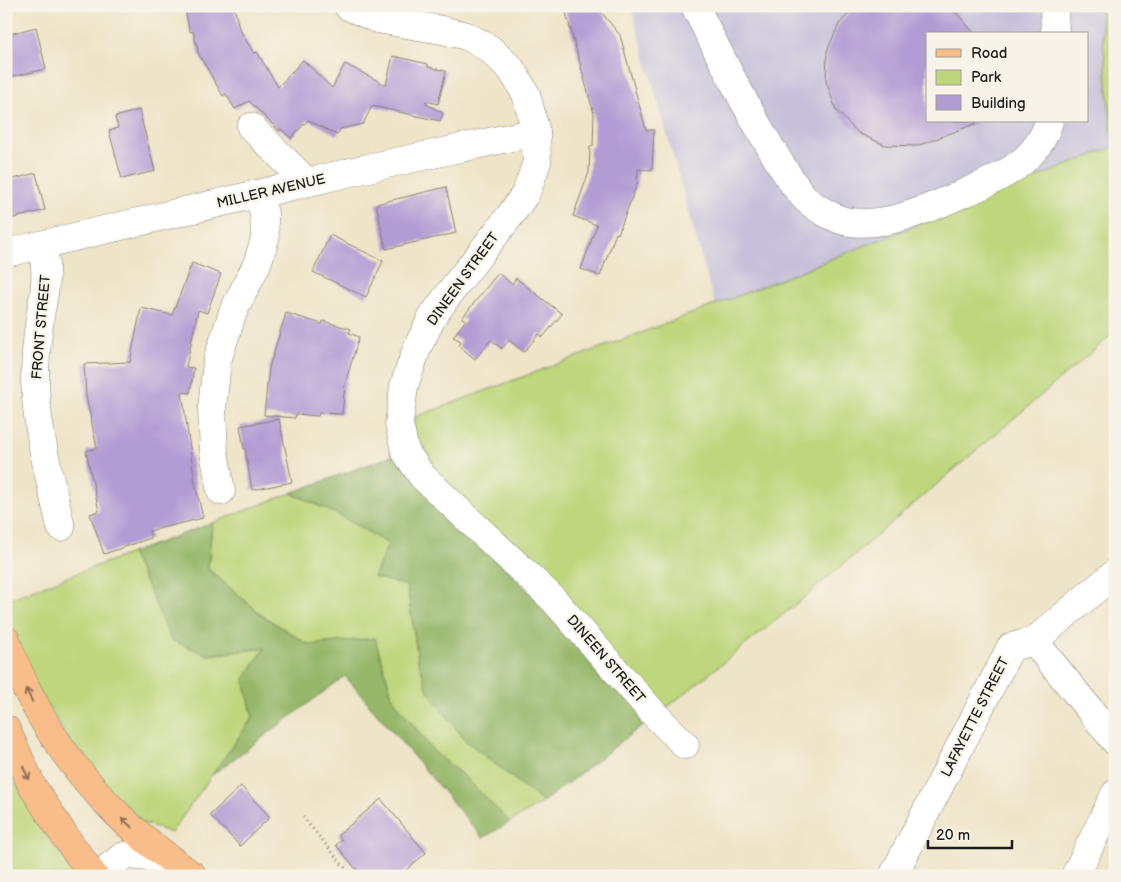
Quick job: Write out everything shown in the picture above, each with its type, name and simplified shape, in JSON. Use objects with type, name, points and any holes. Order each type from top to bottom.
[{"type":"main road","points":[[6,640],[28,694],[64,754],[116,813],[157,850],[192,876]]},
{"type":"main road","points":[[6,729],[32,786],[66,838],[94,876]]},
{"type":"street","name":"DINEEN STREET","points":[[348,6],[378,19],[468,36],[490,49],[511,69],[526,94],[536,132],[537,162],[526,193],[433,316],[418,348],[404,386],[399,424],[405,451],[422,476],[552,598],[685,745]]},
{"type":"street","points":[[695,6],[753,119],[786,174],[805,198],[825,212],[848,222],[873,223],[894,219],[984,185],[1025,160],[1035,150],[1049,122]]},
{"type":"street","points":[[1054,6],[1055,32]]},
{"type":"street","points":[[251,127],[307,182]]},
{"type":"street","name":"MILLER AVENUE","points":[[6,253],[307,182],[536,132]]},
{"type":"street","points":[[221,492],[214,452],[212,409],[217,361],[233,312],[257,264],[265,239],[264,214],[259,194]]},
{"type":"street","name":"FRONT STREET","points":[[43,245],[46,265],[37,345],[35,379],[37,412],[47,468],[61,526]]},
{"type":"street","name":"LAFAYETTE STREET","points":[[893,876],[1011,647],[1034,641],[1115,573]]},
{"type":"street","points":[[1034,641],[1115,741]]},
{"type":"street","points":[[1075,876],[1115,794]]},
{"type":"street","points":[[102,876],[109,867],[122,857],[131,855],[156,858],[186,876]]},
{"type":"path","points":[[303,817],[352,876]]},
{"type":"shaded area","points":[[631,6],[1100,6],[1114,147],[715,305]]},
{"type":"green space","points":[[1100,6],[1115,6],[1115,332],[799,602],[660,713],[412,448],[415,417],[715,305],[1113,147]]},
{"type":"green space","points":[[397,454],[649,720],[543,802],[464,739],[428,691],[418,660],[407,586],[374,577],[388,544],[341,516],[291,493]]},
{"type":"green space","points":[[291,493],[341,516],[388,544],[407,586],[418,660],[464,739],[543,802],[510,822],[466,778],[434,752],[393,699],[375,639],[309,645],[263,616],[208,569],[212,523]]},
{"type":"green space","points":[[212,523],[208,569],[263,616],[309,645],[375,638],[393,699],[434,752],[466,778],[510,822],[483,838],[345,676],[212,775],[253,717],[244,679],[265,648],[208,655],[171,640],[131,553]]},
{"type":"green space","points":[[131,553],[150,591],[208,655],[265,648],[244,679],[253,717],[171,833],[116,813],[6,640],[6,600]]},
{"type":"green space","points":[[10,775],[46,835],[76,876],[6,876],[6,783]]},
{"type":"building","points":[[184,6],[234,6],[239,28],[254,54],[257,52],[278,87],[303,60],[332,88],[345,64],[386,85],[393,56],[428,64],[428,67],[446,71],[438,104],[426,101],[426,104],[443,113],[440,121],[372,106],[363,124],[340,129],[337,135],[308,120],[291,138],[281,129],[279,131],[249,101],[235,109],[226,94],[223,96],[199,55],[193,31],[190,32]]},
{"type":"building","points":[[564,6],[596,6],[620,35],[646,130],[654,130],[652,170],[638,169],[637,184],[600,276],[581,269],[597,225],[573,216],[589,172],[590,146],[593,146],[594,114]]},
{"type":"building","points":[[856,6],[950,6],[973,32],[926,32],[926,122],[977,123],[917,146],[885,145],[858,133],[836,110],[826,81],[827,51],[839,24]]},
{"type":"building","points":[[36,27],[46,69],[6,78],[6,35]]},
{"type":"building","points":[[139,110],[155,171],[122,179],[109,131],[118,128],[115,117]]},
{"type":"building","points":[[36,173],[45,210],[6,220],[6,181]]},
{"type":"building","points":[[446,187],[456,233],[386,249],[376,204]]},
{"type":"building","points":[[330,235],[383,261],[366,297],[313,272]]},
{"type":"building","points":[[192,263],[221,274],[207,313],[198,310],[186,367],[194,368],[190,393],[182,392],[195,483],[203,518],[149,531],[151,538],[104,554],[90,514],[99,511],[86,451],[97,448],[86,396],[84,364],[130,362],[141,308],[172,315]]},
{"type":"building","points":[[498,273],[512,284],[516,278],[562,314],[543,337],[539,334],[524,352],[509,340],[502,349],[491,340],[475,359],[459,346],[461,341],[453,337],[466,320],[462,318]]},
{"type":"building","points":[[286,313],[322,324],[323,321],[351,329],[349,333],[359,337],[345,384],[342,414],[319,413],[318,416],[296,414],[295,418],[264,415],[269,368]]},
{"type":"building","points":[[279,419],[292,482],[252,490],[240,426]]},
{"type":"building","points":[[241,786],[270,817],[240,846],[210,815]]},
{"type":"building","points":[[381,799],[426,853],[399,876],[362,876],[336,845],[342,840],[338,835]]}]
